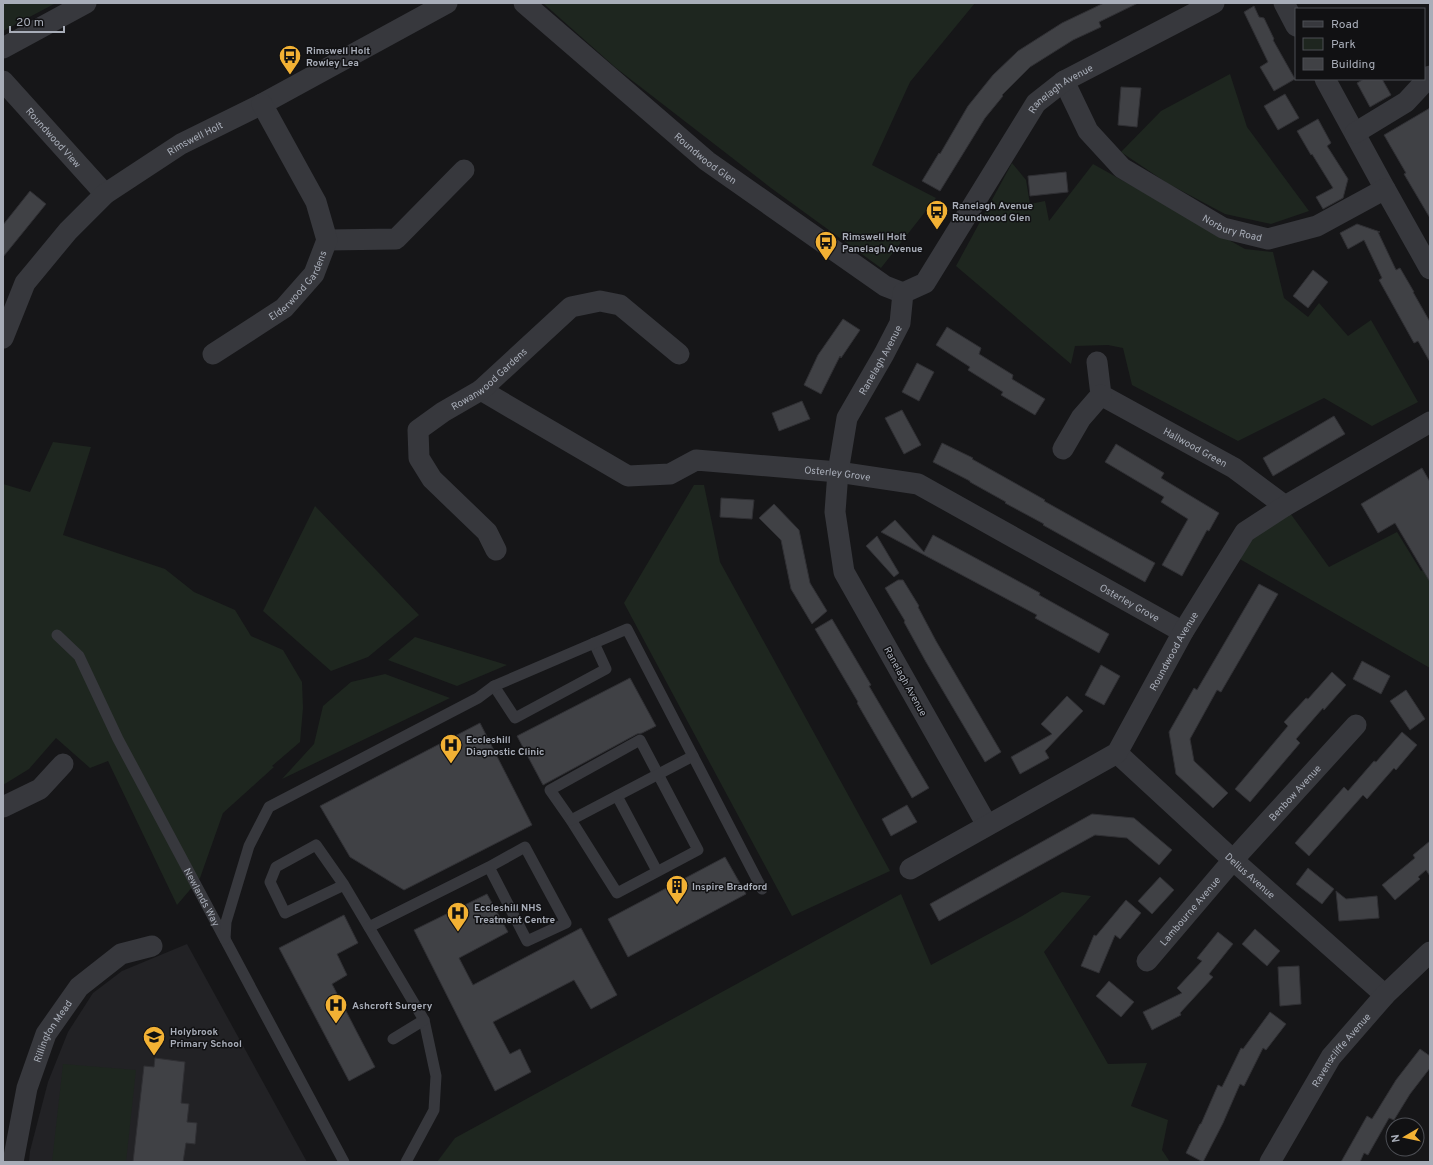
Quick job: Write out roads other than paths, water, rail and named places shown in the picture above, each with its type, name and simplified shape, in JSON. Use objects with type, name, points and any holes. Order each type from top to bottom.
[{"type":"street","points":[[3,48],[86,3]]},
{"type":"street","name":"Rimswell Holt","points":[[3,338],[24,283],[68,231],[105,194],[181,144],[262,104],[447,3]]},
{"type":"street","name":"Roundwood Glen","points":[[524,3],[707,161],[884,286],[903,293]]},
{"type":"street","name":"Ranelagh Avenue","points":[[987,825],[844,572],[835,512],[838,472],[847,418],[900,323],[903,293],[925,283],[1036,103],[1064,81],[1214,3]]},
{"type":"street","points":[[1284,3],[1295,24]]},
{"type":"street","points":[[1355,133],[1406,102],[1430,76]]},
{"type":"street","points":[[1326,80],[1385,189],[1429,264]]},
{"type":"street","name":"Roundwood View","points":[[3,81],[105,194]]},
{"type":"street","name":"Norbury Road","points":[[1064,81],[1088,131],[1122,168],[1223,228],[1268,239],[1317,226],[1385,189]]},
{"type":"street","name":"Elderwood Gardens","points":[[213,354],[284,308],[314,274],[327,240],[316,202],[262,104]]},
{"type":"street","points":[[327,240],[396,239],[464,170]]},
{"type":"street","name":"Rowanwood Gardens","points":[[496,550],[487,532],[432,479],[419,458],[418,430],[443,412],[481,390],[571,307],[600,301],[620,305],[679,354]]},
{"type":"street","points":[[1063,449],[1081,418],[1101,395],[1097,362]]},
{"type":"street","name":"Osterley Grove","points":[[481,390],[628,476],[670,474],[696,460],[838,472],[918,484],[1183,632]]},
{"type":"street","name":"Hallwood Green","points":[[1101,395],[1234,468],[1285,506]]},
{"type":"street","name":"Roundwood Avenue","points":[[1117,753],[1183,632],[1245,532],[1285,506],[1430,422]]},
{"type":"street","name":"Benbow Avenue","points":[[1233,860],[1356,725]]},
{"type":"street","points":[[910,869],[1117,753]]},
{"type":"street","name":"Delius Avenue","points":[[1117,753],[1233,860],[1386,995]]},
{"type":"street","points":[[3,806],[40,789],[63,764]]},
{"type":"street","name":"Lambourne Avenue","points":[[1147,961],[1233,860]]},
{"type":"street","name":"Rillington Mead","points":[[13,1162],[27,1088],[46,1034],[79,987],[121,954],[152,946]]},
{"type":"street","name":"Ravenscliffe Avenue","points":[[1270,1162],[1330,1057],[1386,995],[1430,952]]},
{"type":"lane","points":[[225,939],[226,922],[249,846],[269,807],[478,698],[494,686],[627,629],[762,889]]},
{"type":"lane","name":"Newlands Way","points":[[57,635],[79,656],[118,739],[344,1162]]},
{"type":"lane","points":[[494,686],[515,718],[606,669],[594,643]]},
{"type":"lane","points":[[640,740],[658,774],[698,850],[617,893],[571,820],[550,790],[640,740]]},
{"type":"lane","points":[[571,820],[693,756]]},
{"type":"lane","points":[[617,796],[657,871]]},
{"type":"lane","points":[[344,885],[285,913],[270,882],[276,867],[316,845],[344,885],[424,1020],[436,1076],[434,1110],[406,1162]]},
{"type":"lane","points":[[369,927],[489,867],[525,847],[566,923],[527,941],[489,867]]},
{"type":"lane","points":[[393,1039],[424,1020]]},
{"type":"place","name":"Rimswell Holt Rowley Lea","points":[[290,76]]},
{"type":"place","name":"Ranelagh Avenue Roundwood Glen","points":[[937,230]]},
{"type":"place","name":"Rimswell Holt Panelagh Avenue","points":[[826,262]]},
{"type":"place","name":"Eccleshill Diagnostic Clinic","points":[[451,764]]},
{"type":"place","name":"Inspire Bradford","points":[[677,906]]},
{"type":"place","name":"Eccleshill NHS Treatment Centre","points":[[458,932]]},
{"type":"place","name":"Ashcroft Surgery","points":[[336,1024]]},
{"type":"place","name":"Holybrook Primary School","points":[[154,1056]]}]
